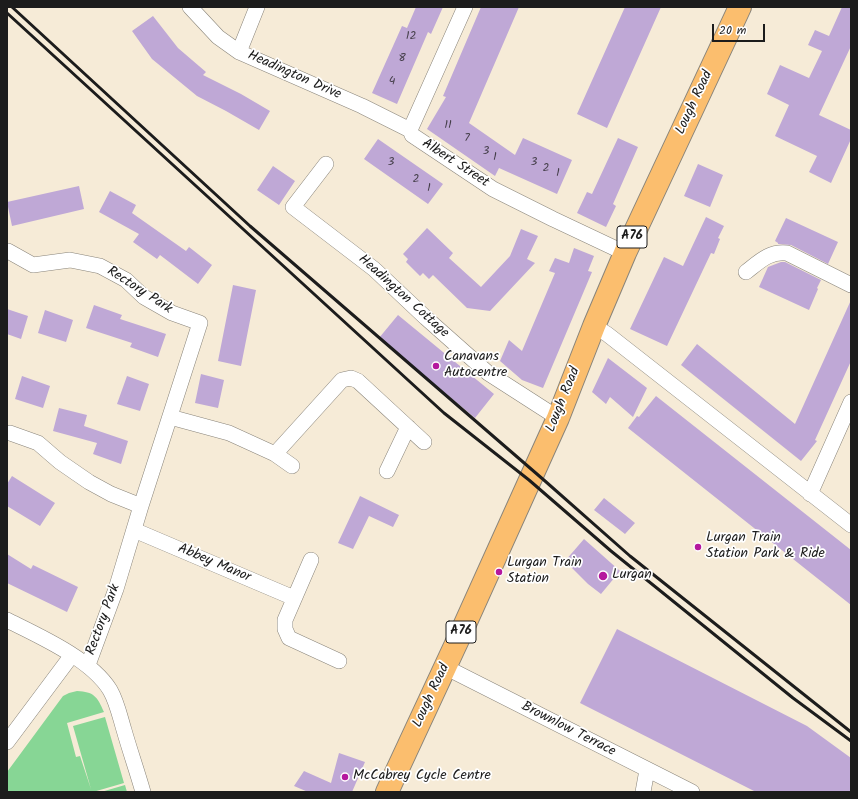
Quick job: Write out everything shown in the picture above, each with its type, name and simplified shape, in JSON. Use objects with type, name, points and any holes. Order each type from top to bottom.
[{"type":"main road","name":"Lough Road","points":[[387,792],[558,418],[594,326],[625,253],[740,7]]},
{"type":"street","name":"Headington Drive","points":[[190,7],[218,37],[239,52],[362,106],[410,130]]},
{"type":"street","points":[[239,52],[257,7]]},
{"type":"street","name":"Albert Street","points":[[465,7],[410,130],[412,135],[493,189],[625,253]]},
{"type":"street","name":"Headington Cottage","points":[[326,164],[293,207],[374,269],[488,373],[558,418]]},
{"type":"street","name":"Rectory Park","points":[[8,251],[32,265],[70,260],[100,266],[126,280],[144,297],[172,314],[200,323],[116,588],[88,665]]},
{"type":"street","points":[[746,272],[767,256],[782,252],[787,253],[851,285]]},
{"type":"street","points":[[594,326],[607,334],[851,525]]},
{"type":"street","points":[[275,454],[342,380],[351,378],[358,381],[424,442]]},
{"type":"street","points":[[810,494],[851,402]]},
{"type":"street","points":[[170,417],[229,433],[275,454],[292,466]]},
{"type":"street","points":[[387,470],[408,427]]},
{"type":"street","points":[[10,433],[38,443],[60,462],[89,482],[111,494],[141,506]]},
{"type":"street","name":"Abbey Manor","points":[[134,530],[294,598]]},
{"type":"street","points":[[311,560],[284,620],[285,630],[289,638],[339,661]]},
{"type":"street","name":"Rectory Park","points":[[7,620],[72,655],[88,665],[101,678],[111,691],[118,709],[143,792]]},
{"type":"street","points":[[7,742],[72,655]]},
{"type":"street","name":"Brownlow Terrace","points":[[445,667],[692,792]]},
{"type":"street","points":[[643,792],[647,770]]},
{"type":"green space","points":[[77,691],[87,692],[94,696],[104,712],[67,723],[76,757],[80,756],[91,789],[73,726],[105,717],[124,783],[93,792],[7,792],[7,772],[63,696]]},
{"type":"green space","points":[[125,785],[127,792],[101,792]]},
{"type":"building","points":[[416,7],[443,7],[431,34],[428,32],[397,104],[372,93],[402,26],[407,28]]},
{"type":"building","points":[[481,7],[519,7],[469,123],[515,155],[523,138],[572,160],[557,194],[499,168],[495,176],[427,129],[446,97],[443,96]]},
{"type":"building","points":[[625,7],[661,7],[607,128],[577,114]]},
{"type":"building","points":[[842,7],[851,7],[851,46],[819,115],[851,130],[851,139],[831,183],[809,172],[817,156],[775,136],[789,105],[767,94],[780,65],[809,78],[822,51],[808,45],[815,30],[829,36]]},
{"type":"building","points":[[153,16],[178,48],[206,72],[203,75],[241,94],[270,111],[259,130],[197,96],[152,59],[132,31]]},
{"type":"building","points":[[618,138],[638,147],[613,204],[616,206],[606,227],[577,213],[587,192],[592,194]]},
{"type":"building","points":[[378,139],[443,184],[428,204],[364,159]]},
{"type":"building","points":[[698,164],[723,175],[710,207],[684,196]]},
{"type":"building","points":[[273,166],[295,181],[279,205],[257,190]]},
{"type":"building","points":[[79,186],[84,209],[12,226],[7,202]]},
{"type":"building","points":[[110,191],[136,205],[132,213],[186,251],[189,247],[212,265],[198,284],[160,255],[157,259],[133,242],[139,234],[99,212]]},
{"type":"building","points":[[706,217],[724,226],[718,238],[720,239],[714,254],[711,253],[667,346],[630,329],[664,257],[683,266]]},
{"type":"building","points":[[786,218],[838,242],[828,264],[791,245],[778,244],[775,241]]},
{"type":"building","points":[[427,228],[453,253],[449,258],[481,287],[510,256],[521,229],[538,236],[527,259],[535,263],[490,311],[467,308],[433,275],[429,279],[423,273],[420,276],[406,262],[408,259],[403,254]]},
{"type":"building","points":[[574,248],[594,256],[588,271],[592,272],[543,388],[522,380],[500,361],[509,340],[522,351],[555,273],[549,271],[555,258],[569,263]]},
{"type":"building","points":[[785,262],[821,280],[809,310],[759,287],[768,267]]},
{"type":"building","points":[[233,285],[256,290],[241,366],[218,361]]},
{"type":"building","points":[[851,300],[851,361],[815,440],[817,441],[801,461],[681,365],[697,344],[795,424]]},
{"type":"building","points":[[94,305],[122,315],[120,319],[166,334],[158,357],[130,347],[132,343],[86,328]]},
{"type":"building","points":[[7,309],[28,316],[21,339],[7,334]]},
{"type":"building","points":[[45,310],[73,320],[66,342],[38,333]]},
{"type":"building","name":"Canavans Autocentre","points":[[398,315],[494,394],[475,418],[379,338]]},
{"type":"building","points":[[608,358],[647,388],[633,417],[610,397],[606,404],[592,392]]},
{"type":"building","points":[[201,374],[224,380],[218,408],[195,403]]},
{"type":"building","points":[[22,376],[50,386],[43,408],[15,399]]},
{"type":"building","points":[[127,376],[149,384],[140,411],[117,404]]},
{"type":"building","points":[[656,396],[851,550],[851,605],[628,428]]},
{"type":"building","points":[[59,408],[87,415],[84,426],[128,441],[121,464],[93,454],[97,443],[53,431]]},
{"type":"building","points":[[12,476],[55,503],[40,526],[7,506],[7,484]]},
{"type":"building","points":[[360,496],[399,515],[393,527],[369,516],[353,549],[338,543]]},
{"type":"building","points":[[604,498],[635,523],[625,534],[594,510]]},
{"type":"building","name":"Lurgan","points":[[584,539],[620,571],[601,594],[588,584],[565,561]]},
{"type":"building","points":[[7,554],[31,569],[33,565],[78,587],[67,612],[7,583]]},
{"type":"building","points":[[617,629],[807,726],[851,758],[851,792],[756,792],[580,703]]},
{"type":"building","name":"McCabrey Cycle Centre","points":[[339,753],[365,762],[352,792],[308,792],[294,786],[304,771],[331,783]]},
{"type":"railway","points":[[12,7],[250,226],[630,556],[851,732]]},
{"type":"railway","points":[[7,13],[444,413],[529,480],[611,551],[793,698],[851,741]]},
{"type":"place","name":"Canavans Autocentre","points":[[436,366]]},
{"type":"place","name":"Lurgan Train Station Park & Ride","points":[[698,547]]},
{"type":"place","name":"Lurgan Train Station","points":[[499,572]]},
{"type":"place","name":"Lurgan","points":[[603,576]]},
{"type":"place","name":"McCabrey Cycle Centre","points":[[345,777]]}]
